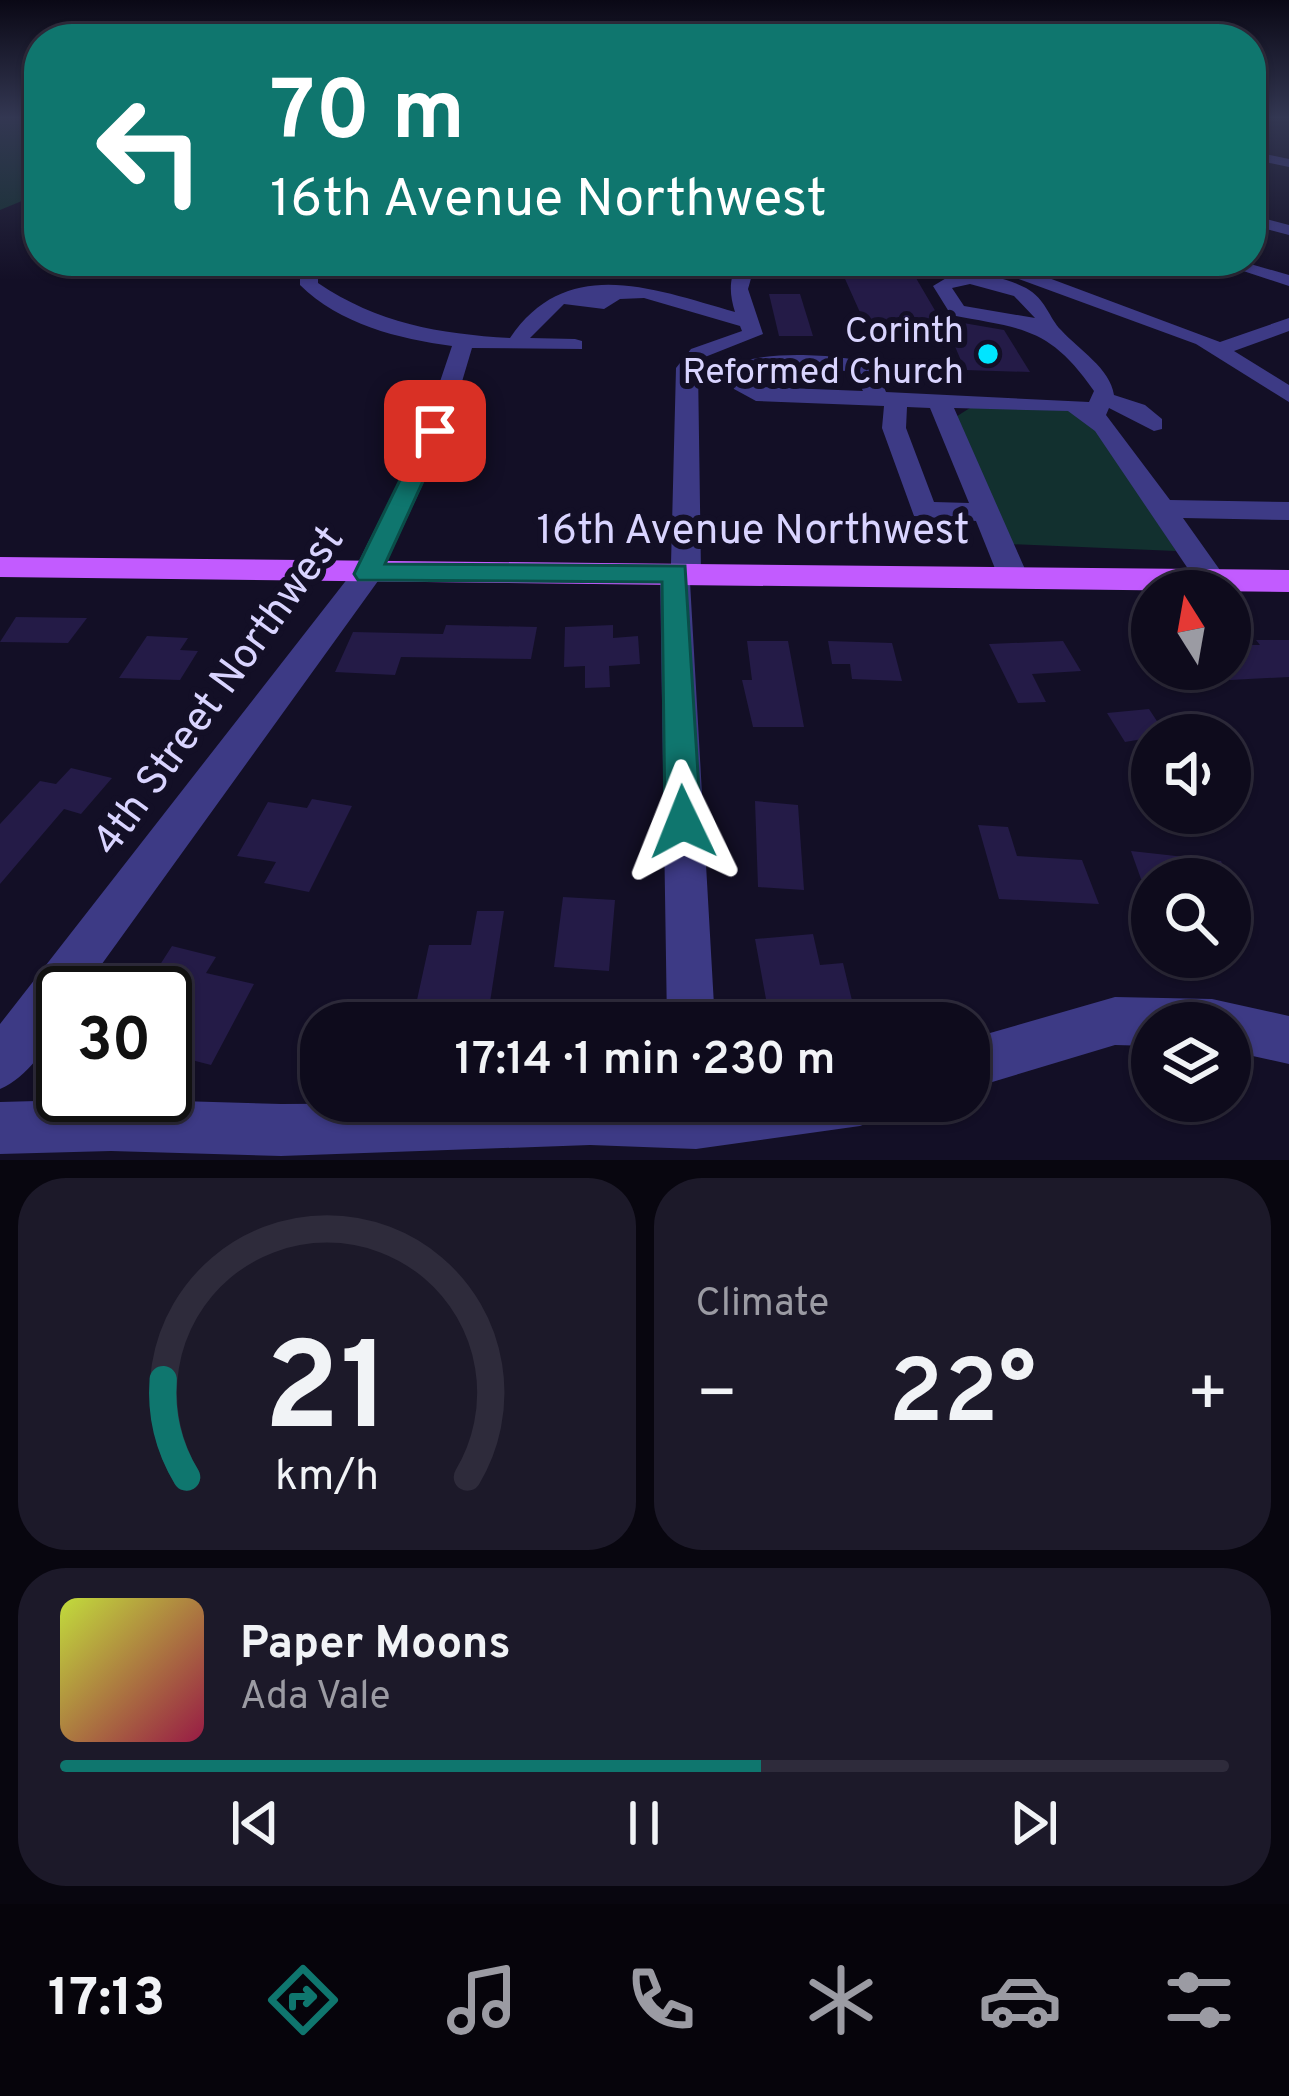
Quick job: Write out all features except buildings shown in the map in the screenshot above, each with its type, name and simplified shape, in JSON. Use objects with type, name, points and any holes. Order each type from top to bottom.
[{"type":"main road","name":"16th Avenue Northwest","points":[[0,567],[1131,578]]},
{"type":"main road","name":"16th Avenue Northwest","points":[[1251,581],[1289,581]]},
{"type":"street","points":[[307,276],[319,293],[381,322],[464,344],[575,345]]},
{"type":"street","points":[[739,276],[737,296],[749,342],[737,370],[739,382],[757,394],[1068,404],[1137,410],[1154,424]]},
{"type":"street","points":[[1026,276],[1220,349],[1289,395]]},
{"type":"street","points":[[1048,326],[1030,318],[958,311],[942,286],[964,278],[1005,287],[1037,307],[1048,326],[1099,382],[1099,407],[1205,570]]},
{"type":"street","points":[[515,345],[529,322],[577,289],[645,292],[749,342]]},
{"type":"street","points":[[1220,349],[1289,324]]},
{"type":"street","points":[[691,1002],[681,573],[686,368],[698,353],[749,342]]},
{"type":"street","name":"4th Street Northwest","points":[[0,1064],[367,574],[435,431],[464,344]]},
{"type":"street","points":[[886,398],[924,510],[985,513]]},
{"type":"street","points":[[939,401],[1013,576]]},
{"type":"street","points":[[1162,509],[1289,511]]},
{"type":"street","points":[[990,1058],[1114,1021],[1131,1021]]},
{"type":"street","points":[[1251,1032],[1289,1040]]},
{"type":"street","points":[[0,1128],[111,1124],[281,1130],[506,1122]]},
{"type":"green space","points":[[0,171],[24,171],[24,200],[0,210]]},
{"type":"green space","points":[[973,406],[1067,409],[1094,425],[1176,551],[1007,544],[951,420]]},
{"type":"place","name":"Corinth Reformed Church","points":[[988,354]]},
{"type":"route","points":[[435,431],[405,503],[367,574],[675,573],[683,822]]}]
